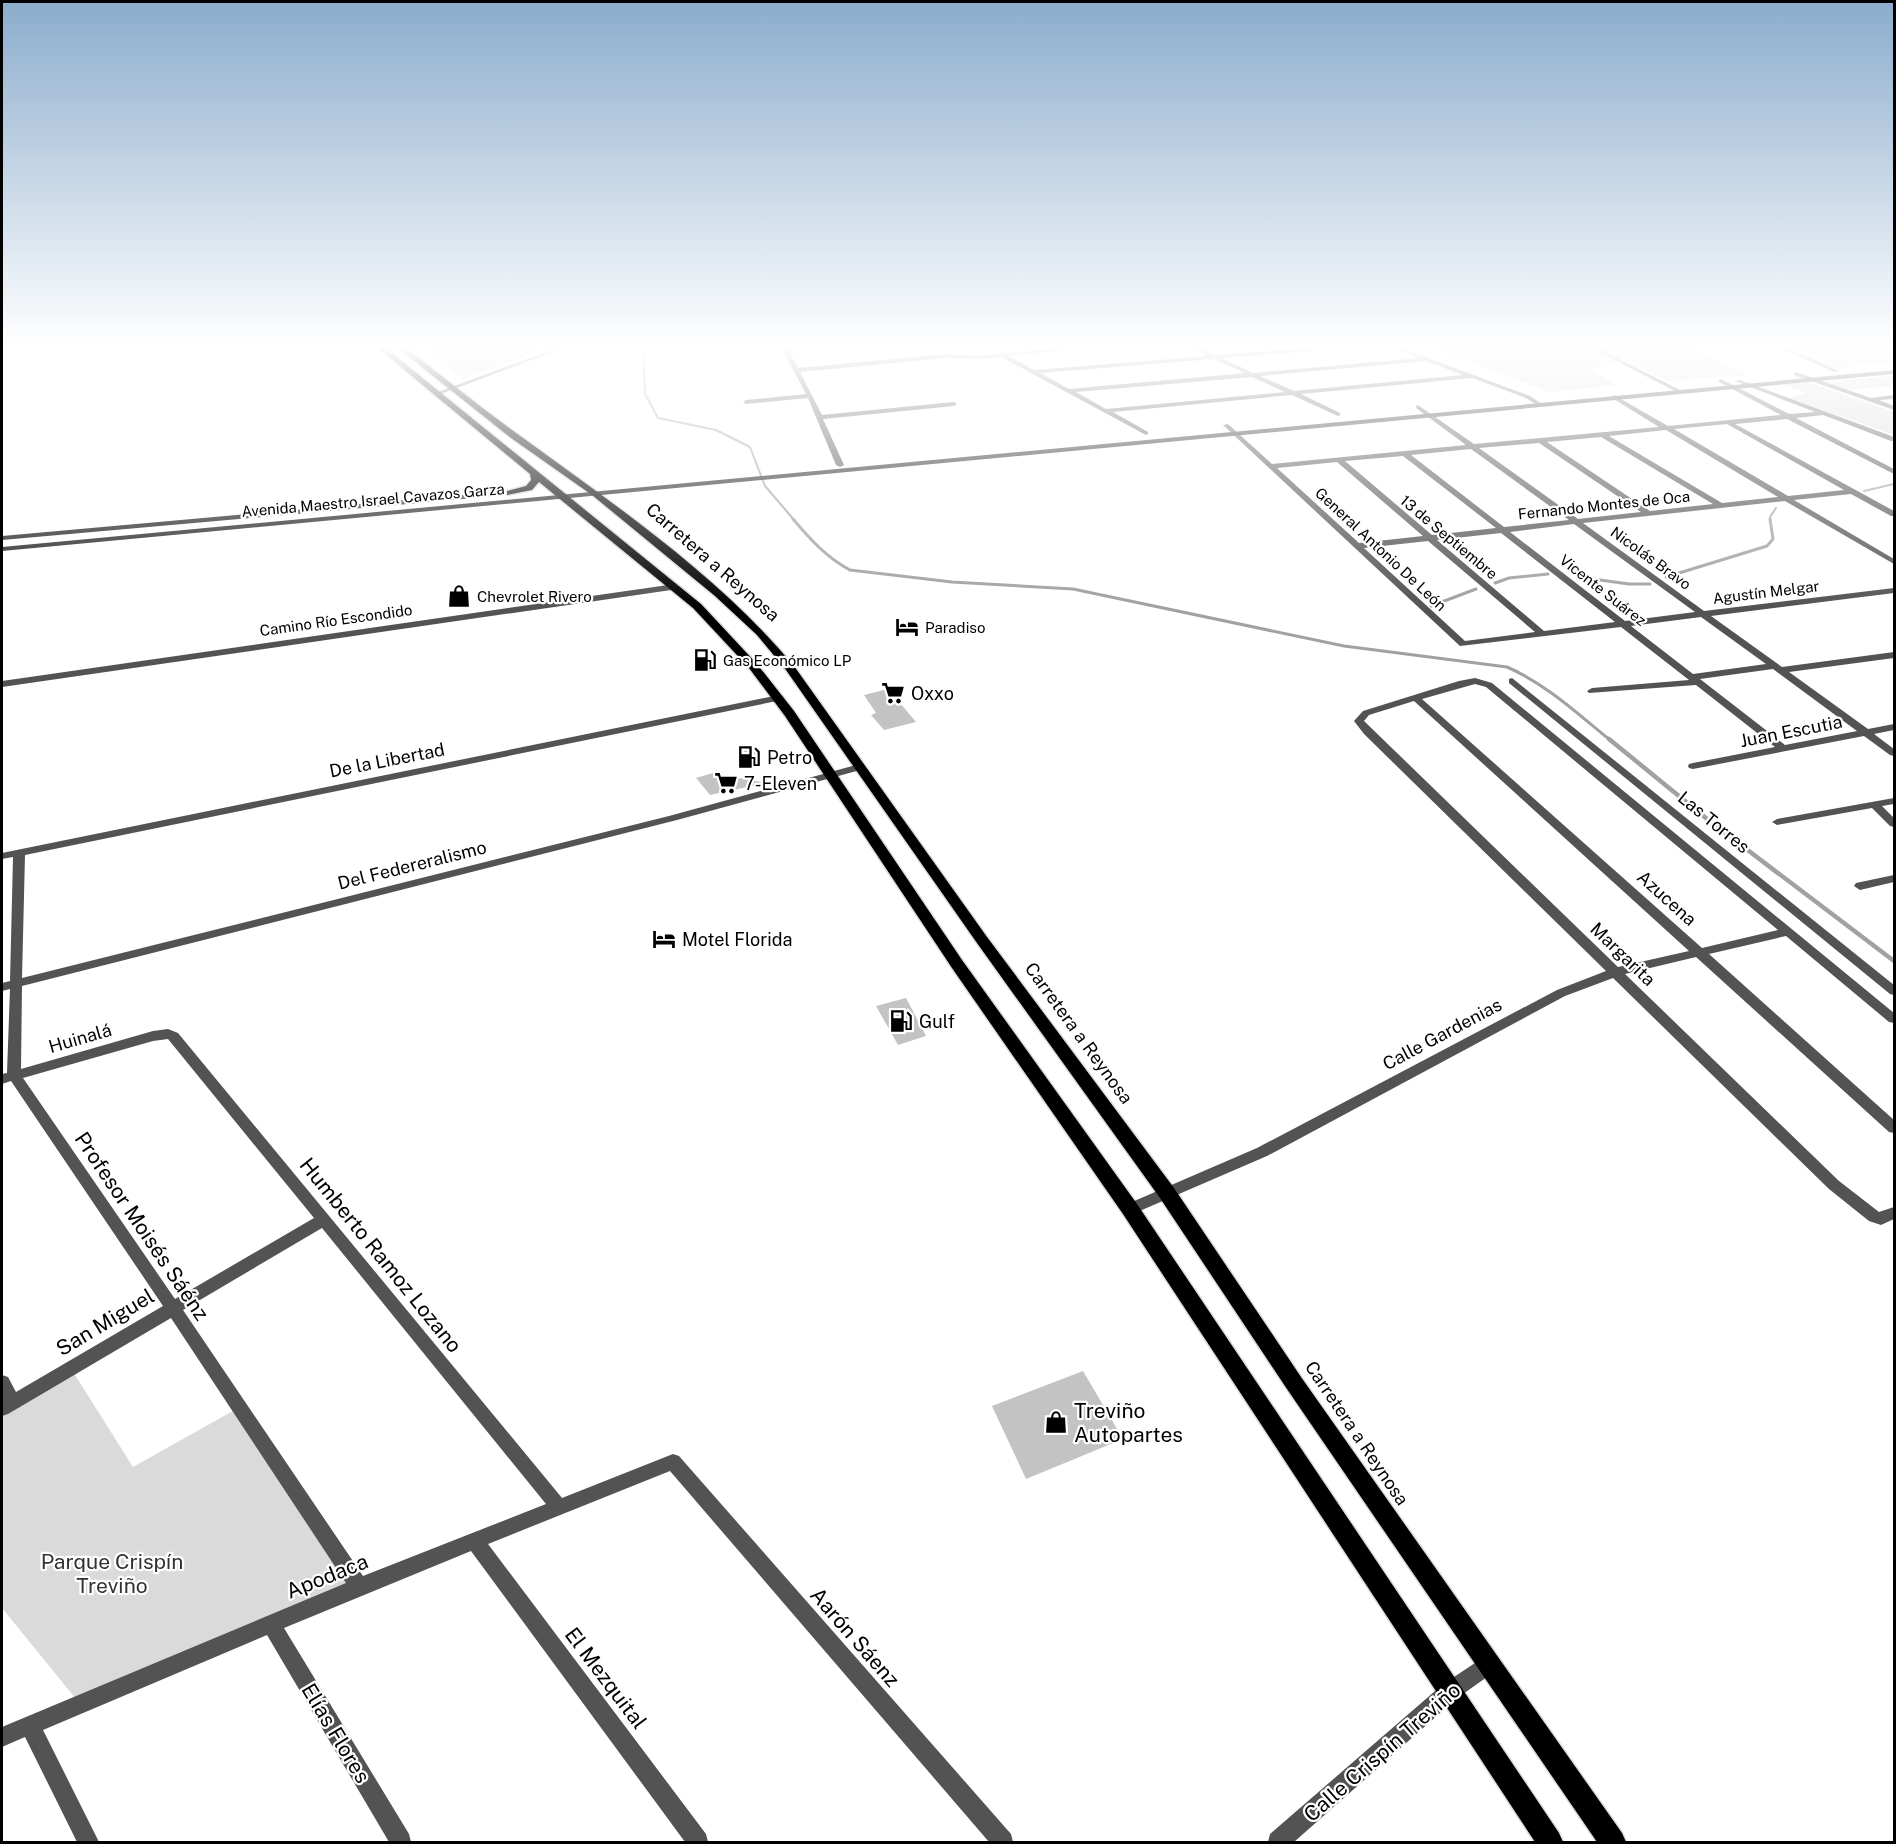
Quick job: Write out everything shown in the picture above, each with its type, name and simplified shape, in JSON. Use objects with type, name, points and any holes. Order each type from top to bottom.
[{"type":"main road","points":[[487,435],[562,493],[675,587],[730,639],[779,698],[957,964],[1130,1209],[1550,1842]]},
{"type":"main road","name":"Avenida Maestro Israel Cavazos Garza","points":[[777,473],[1137,435]]},
{"type":"main road","name":"Avenida Maestro Israel Cavazos Garza","points":[[2,549],[592,490],[1201,435]]},
{"type":"main road","name":"Carretera a Reynosa","points":[[514,436],[592,490],[719,594],[772,646],[982,940],[1167,1193],[1487,1665],[1613,1842]]},
{"type":"main road","points":[[510,494],[532,486],[536,480],[534,473]]},
{"type":"main road","name":"Avenida Maestro Israel Cavazos Garza","points":[[2,538],[510,494],[562,493]]},
{"type":"main road","points":[[590,516],[608,524],[695,592],[704,595],[719,594]]},
{"type":"street","points":[[828,435],[840,465]]},
{"type":"street","name":"General Antonio De León","points":[[1238,435],[1463,644]]},
{"type":"street","name":"Nicolás Bravo","points":[[1457,435],[1894,753]]},
{"type":"street","points":[[1272,466],[1602,435]]},
{"type":"street","points":[[1603,435],[1721,506]]},
{"type":"street","points":[[1679,435],[1894,562]]},
{"type":"street","points":[[1752,435],[1894,514]]},
{"type":"street","points":[[1824,435],[1894,472]]},
{"type":"street","points":[[1541,441],[1649,514]]},
{"type":"street","name":"Vicente Suárez","points":[[1405,454],[1784,749]]},
{"type":"street","name":"13 de Septiembre","points":[[1340,460],[1542,634]]},
{"type":"street","name":"Fernando Montes de Oca","points":[[1358,546],[1854,491]]},
{"type":"street","name":"Camino Río Escondido","points":[[2,684],[675,587]]},
{"type":"street","name":"Agustín Melgar","points":[[1463,644],[1894,590]]},
{"type":"street","points":[[1592,691],[1894,655]]},
{"type":"street","points":[[1415,697],[1475,681],[1493,688],[1894,1019]]},
{"type":"street","name":"Las Torres","points":[[1512,681],[1894,990]]},
{"type":"street","name":"Margarita","points":[[1415,697],[1366,713],[1359,721],[1834,1185],[1874,1217],[1890,1217],[1894,1214]]},
{"type":"street","name":"Azucena","points":[[1415,697],[1894,1128]]},
{"type":"street","name":"De la Libertad","points":[[2,856],[779,698]]},
{"type":"street","points":[[1517,708],[1540,705]]},
{"type":"street","name":"Juan Escutia","points":[[1693,766],[1894,727]]},
{"type":"street","name":"Del Federeralismo","points":[[2,987],[664,820],[860,767]]},
{"type":"street","points":[[1777,822],[1894,801]]},
{"type":"street","points":[[1875,805],[1894,824]]},
{"type":"street","points":[[8,1077],[17,983],[19,852]]},
{"type":"street","points":[[1860,886],[1894,879]]},
{"type":"street","name":"Calle Gardenias","points":[[1130,1209],[1262,1152],[1561,993],[1616,972],[1786,932]]},
{"type":"street","name":"Huinalá","points":[[8,1077],[153,1036],[168,1034]]},
{"type":"street","name":"Humberto Ramoz Lozano","points":[[168,1034],[179,1040],[559,1507]]},
{"type":"street","name":"Profesor Moisés Sáénz","points":[[8,1077],[172,1307],[358,1587]]},
{"type":"street","name":"San Miguel","points":[[7,1405],[325,1219]]},
{"type":"street","points":[[2,1382],[7,1405]]},
{"type":"street","name":"Apodaca","points":[[2,1737],[358,1587],[673,1462]]},
{"type":"street","name":"Aarón Sáenz","points":[[673,1462],[1003,1842]]},
{"type":"street","name":"El Mezquital","points":[[475,1542],[698,1842]]},
{"type":"street","name":"Elías Flores","points":[[271,1624],[401,1842]]},
{"type":"street","name":"Calle Crispín Treviño","points":[[1278,1842],[1449,1692],[1487,1665]]},
{"type":"street","points":[[30,1725],[88,1842]]},
{"type":"green space","name":"Parque Crispín Treviño","points":[[70,1367],[133,1467],[240,1407],[359,1587],[80,1704],[2,1608],[2,1410]]},
{"type":"building","points":[[888,689],[916,722],[884,730],[871,715],[876,713],[864,695]]},
{"type":"building","name":"Petro","points":[[752,747],[761,764],[747,768],[737,750]]},
{"type":"building","name":"7-Eleven","points":[[713,773],[766,783],[710,795],[696,778]]},
{"type":"building","name":"Gulf","points":[[906,998],[926,1036],[898,1045],[876,1006]]},
{"type":"building","name":"Treviño Autopartes","points":[[1083,1371],[1123,1439],[1026,1479],[992,1406]]},
{"type":"waterway","points":[[726,435],[750,447],[765,486],[795,521]]},
{"type":"waterway","points":[[1864,491],[1894,484]]},
{"type":"waterway","points":[[1770,519],[1776,508]]},
{"type":"waterway","points":[[793,519],[826,554],[850,570],[952,582],[1073,589],[1344,646],[1507,667],[1548,691],[1610,740]]},
{"type":"waterway","points":[[1666,577],[1767,546],[1773,539],[1770,519]]},
{"type":"waterway","points":[[1495,583],[1509,578],[1548,574]]},
{"type":"waterway","points":[[1578,577],[1629,584],[1650,584]]},
{"type":"waterway","points":[[1431,606],[1476,589]]},
{"type":"waterway","points":[[1609,739],[1712,823],[1894,961]]},
{"type":"place","name":"Chevrolet Rivero","points":[[459,596]]},
{"type":"place","name":"Paradiso","points":[[907,627]]},
{"type":"place","name":"Gas Económico LP","points":[[705,660]]},
{"type":"place","name":"Oxxo","points":[[893,693]]},
{"type":"place","name":"Petro","points":[[749,757]]},
{"type":"place","name":"7-Eleven","points":[[726,783]]},
{"type":"place","name":"Motel Florida","points":[[664,939]]},
{"type":"place","name":"Gulf","points":[[901,1021]]},
{"type":"place","name":"Treviño Autopartes","points":[[1056,1422]]}]
